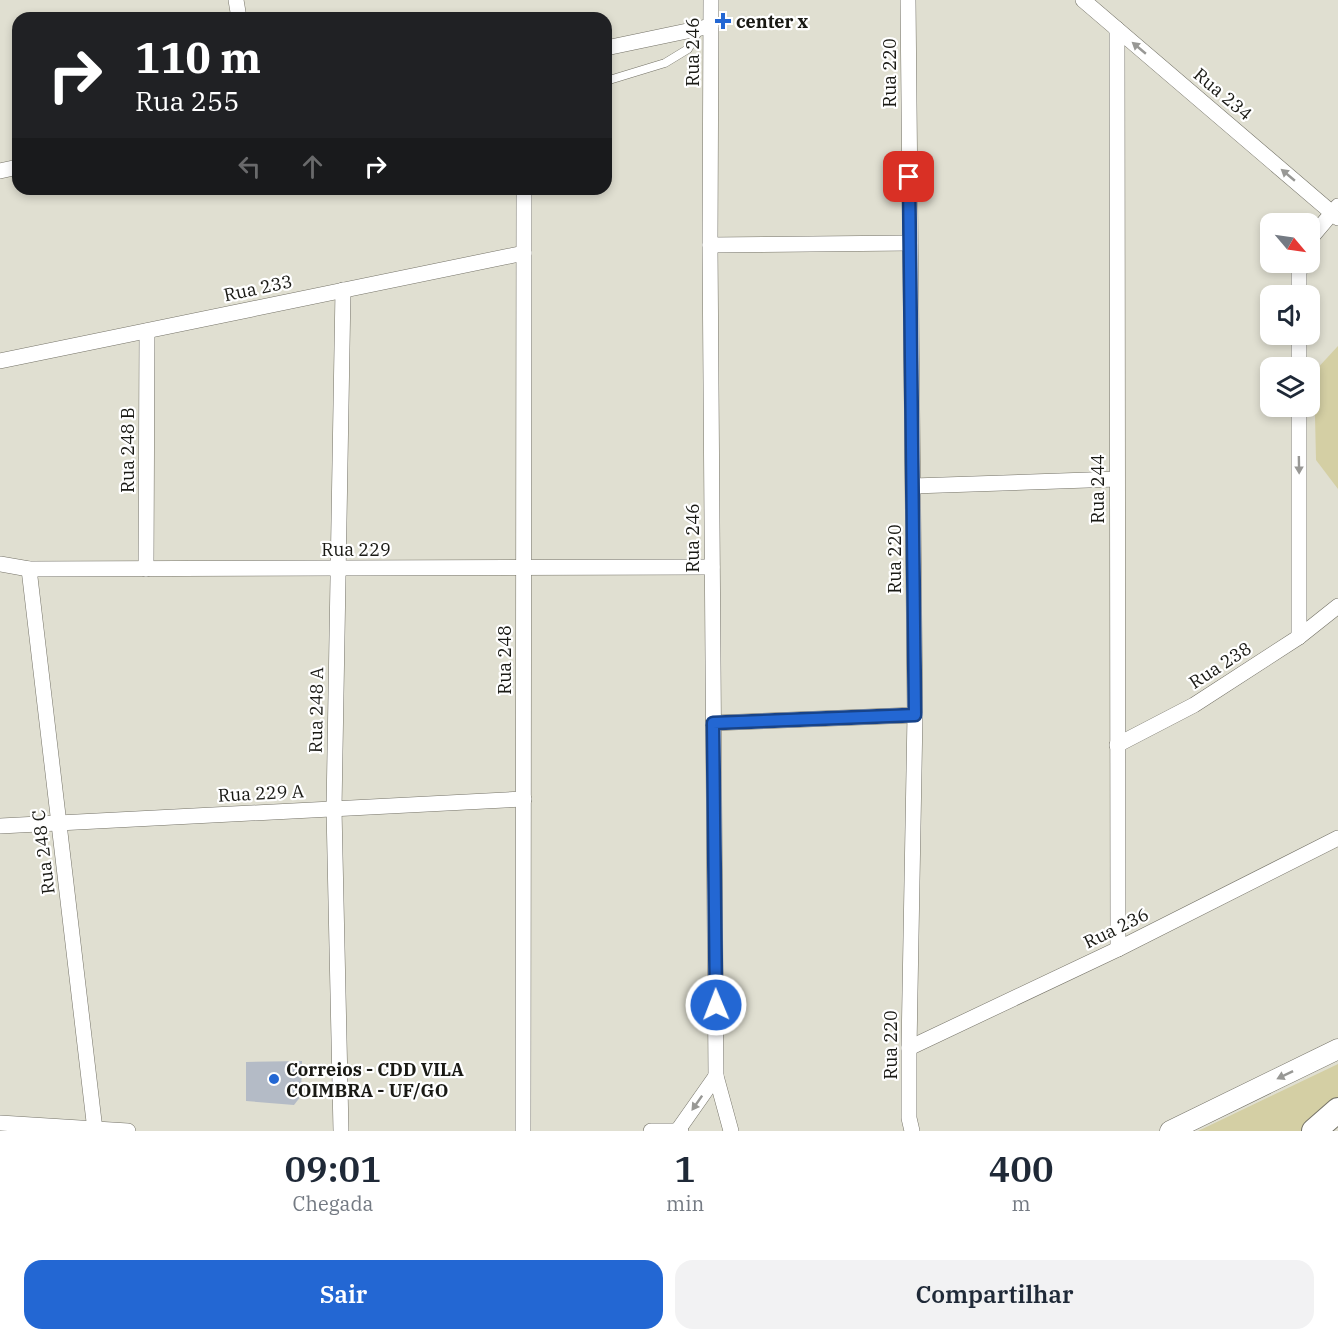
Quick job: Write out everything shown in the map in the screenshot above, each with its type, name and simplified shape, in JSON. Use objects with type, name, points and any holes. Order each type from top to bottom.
[{"type":"main road","points":[[1314,1131],[1338,1110]]},
{"type":"street","name":"Rua 246","points":[[711,0],[705,27],[710,245],[716,1076],[731,1131]]},
{"type":"street","name":"Rua 220","points":[[908,0],[915,715],[909,1127]]},
{"type":"street","name":"Rua 234","points":[[1083,0],[1336,212]]},
{"type":"street","points":[[612,47],[705,27]]},
{"type":"street","name":"Rua 244","points":[[1117,29],[1118,949]]},
{"type":"street","name":"Rua 248","points":[[523,1131],[524,195]]},
{"type":"street","points":[[1320,229],[1336,212]]},
{"type":"street","points":[[710,245],[910,243]]},
{"type":"street","name":"Rua 233","points":[[0,361],[524,253]]},
{"type":"street","name":"Rua 248 A","points":[[341,1131],[334,809],[344,290]]},
{"type":"street","name":"Rua 248 B","points":[[146,569],[147,331]]},
{"type":"street","points":[[1299,417],[1299,637]]},
{"type":"street","points":[[913,486],[1117,479]]},
{"type":"street","name":"Rua 229","points":[[0,564],[29,569],[712,567]]},
{"type":"street","name":"Rua 248 C","points":[[29,569],[95,1130]]},
{"type":"street","name":"Rua 238","points":[[1117,745],[1194,705],[1299,637],[1338,606]]},
{"type":"street","points":[[713,723],[915,715]]},
{"type":"street","name":"Rua 229 A","points":[[0,826],[524,799]]},
{"type":"street","name":"Rua 236","points":[[909,1048],[1118,949],[1338,838]]},
{"type":"street","points":[[1170,1131],[1338,1049]]},
{"type":"street","points":[[651,1131],[679,1131],[716,1076]]},
{"type":"street","points":[[0,1123],[128,1131]]},
{"type":"lane","points":[[612,79],[665,63],[688,49],[705,27]]},
{"type":"shaded area","points":[[1338,346],[1338,489],[1316,460],[1315,417],[1320,417],[1320,366]]},
{"type":"shaded area","points":[[1338,1064],[1338,1100],[1305,1131],[1198,1131]]},
{"type":"building","name":"Correios - CDD VILA COIMBRA - UF/GO","points":[[302,1061],[301,1096],[294,1105],[246,1101],[246,1062]]},
{"type":"place","name":"center x","points":[[723,21]]},
{"type":"place","name":"Correios - CDD VILA COIMBRA - UF/GO","points":[[274,1079]]},
{"type":"route","points":[[716,1005],[713,723],[915,715],[909,177]]}]
